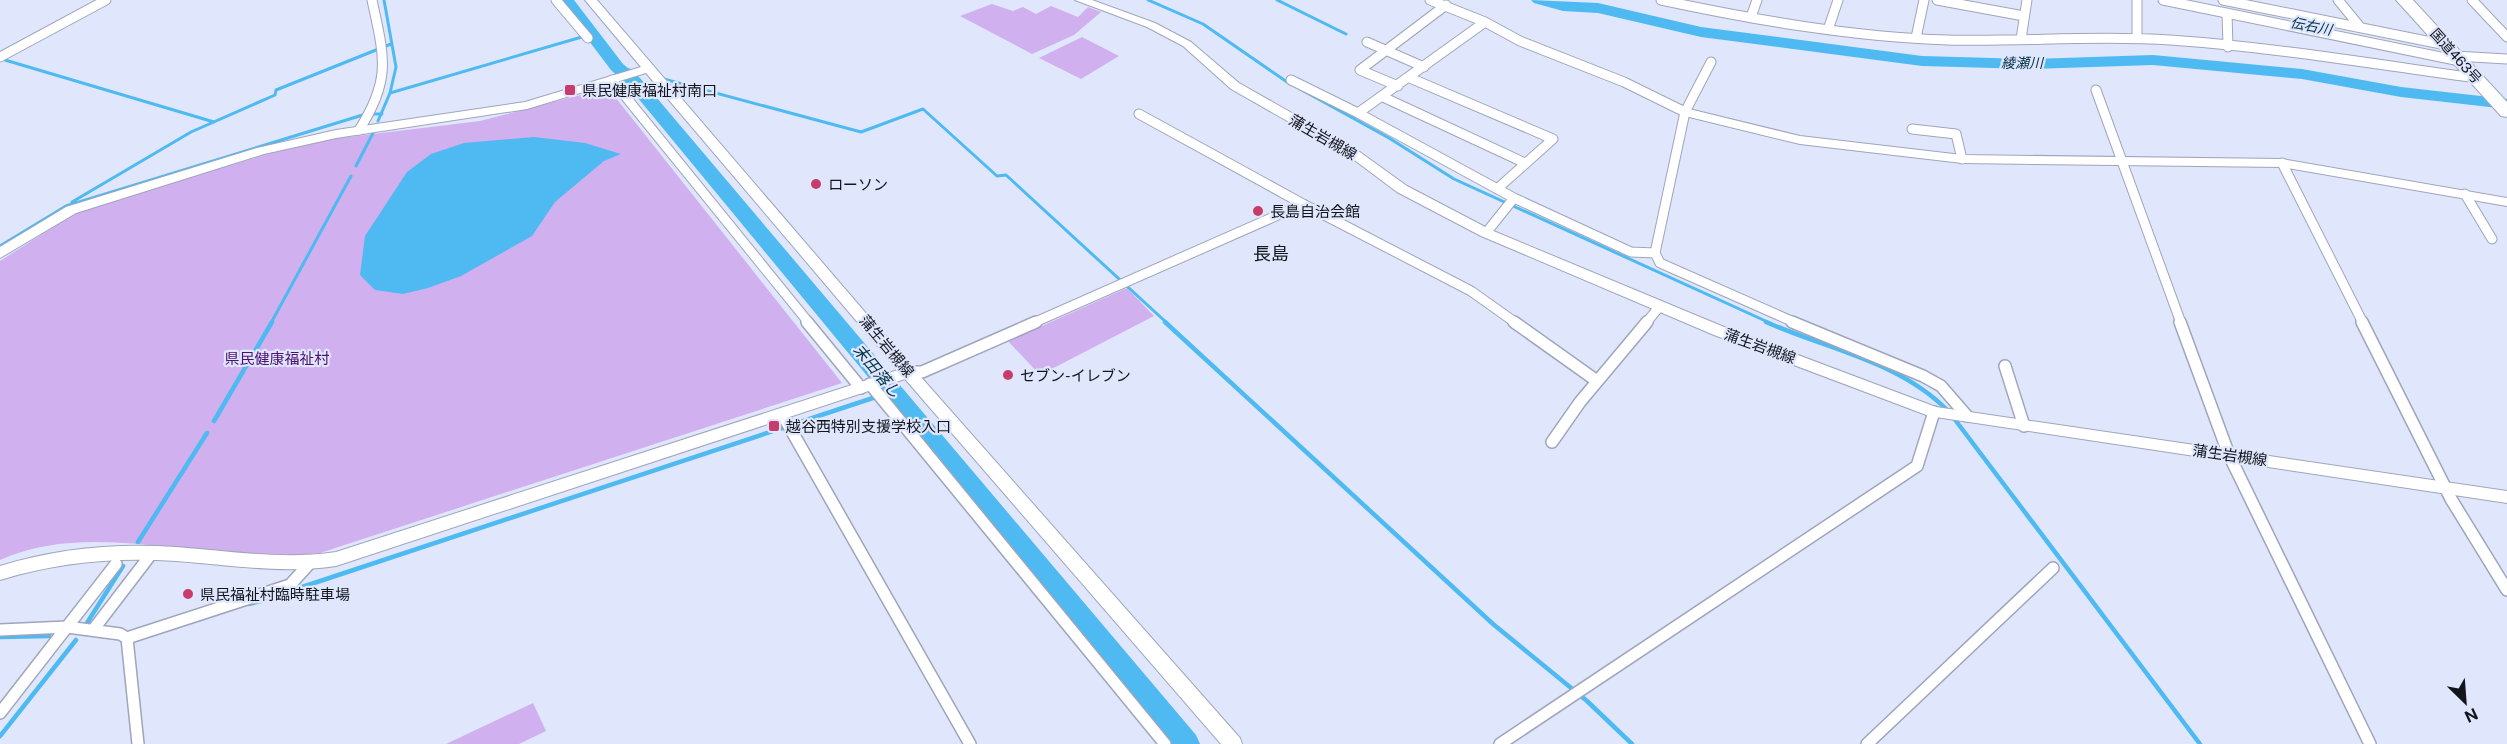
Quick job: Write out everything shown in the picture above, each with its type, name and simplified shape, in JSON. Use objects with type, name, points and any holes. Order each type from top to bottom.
[{"type":"highway","name":"国道463号","points":[[2404,0],[2507,112]]},
{"type":"main road","name":"蒲生岩槻線","points":[[591,0],[908,372],[1233,744]]},
{"type":"main road","name":"蒲生岩槻線","points":[[1081,0],[1151,25],[1179,39],[1235,86],[1353,153],[1402,189],[1486,233],[1660,306],[1934,412],[2507,497]]},
{"type":"main road","points":[[0,253],[61,215],[90,202],[283,145],[359,130],[504,110],[554,99],[649,68]]},
{"type":"main road","points":[[1685,112],[1800,140],[1962,159],[2282,163],[2507,202]]},
{"type":"main road","points":[[0,573],[44,560],[74,555],[152,553],[283,565],[309,564],[365,551],[908,372]]},
{"type":"street","points":[[0,57],[106,0]]},
{"type":"street","points":[[359,130],[375,108],[382,87],[385,65],[372,0]]},
{"type":"street","points":[[556,0],[588,38]]},
{"type":"street","points":[[1430,0],[1485,21],[1520,41],[1624,82],[1685,112]]},
{"type":"street","points":[[1661,0],[1751,17],[1916,38],[2137,38],[2476,78]]},
{"type":"street","points":[[1751,17],[1757,0]]},
{"type":"street","points":[[1829,27],[1838,0]]},
{"type":"street","points":[[1916,38],[1924,0]]},
{"type":"street","points":[[1937,0],[2024,16]]},
{"type":"street","points":[[2021,39],[2027,0]]},
{"type":"street","points":[[2137,0],[2137,38]]},
{"type":"street","points":[[2163,0],[2454,54],[2507,58]]},
{"type":"street","points":[[2223,0],[2263,4],[2454,54]]},
{"type":"street","points":[[2338,0],[2361,28]]},
{"type":"street","points":[[2472,0],[2507,37]]},
{"type":"street","points":[[1398,86],[1360,70],[1446,5]]},
{"type":"street","points":[[2227,13],[2228,47]]},
{"type":"street","points":[[1358,113],[1383,98],[1485,21]]},
{"type":"street","points":[[1367,42],[1424,67]]},
{"type":"street","points":[[1711,62],[1685,112],[1655,253],[1660,262],[1855,350],[1923,376],[1941,386],[1967,416]]},
{"type":"street","points":[[1410,78],[1552,140],[1497,189]]},
{"type":"street","points":[[612,80],[1165,744]]},
{"type":"street","points":[[1291,80],[1358,113],[1514,198],[1631,252],[1655,253]]},
{"type":"street","points":[[2096,90],[2229,455],[2370,744]]},
{"type":"street","points":[[1383,98],[1525,163]]},
{"type":"street","points":[[1139,114],[1471,291],[1597,381]]},
{"type":"street","points":[[1912,129],[1956,134],[1962,159]]},
{"type":"street","points":[[2282,163],[2445,488],[2507,590]]},
{"type":"street","points":[[2465,194],[2492,239]]},
{"type":"street","points":[[1486,233],[1514,198]]},
{"type":"street","points":[[908,372],[922,372],[1304,204]]},
{"type":"street","points":[[1552,442],[1597,381],[1660,306]]},
{"type":"street","points":[[2005,366],[2016,407],[2024,426]]},
{"type":"street","points":[[1500,744],[1917,466],[1934,412]]},
{"type":"street","points":[[782,414],[970,744]]},
{"type":"street","points":[[93,630],[152,553]]},
{"type":"street","points":[[0,713],[116,564]]},
{"type":"street","points":[[0,630],[67,627],[120,634],[127,638],[290,585],[309,564]]},
{"type":"street","points":[[1867,744],[2053,568]]},
{"type":"street","points":[[127,638],[138,744]]},
{"type":"green space","points":[[992,4],[1013,11],[1023,7],[1036,14],[1051,6],[1078,17],[1088,7],[1101,12],[1074,35],[1032,54],[960,16]]},
{"type":"green space","points":[[1082,37],[1119,56],[1081,79],[1039,58]]},
{"type":"green space","name":"県民健康福祉村","points":[[608,88],[842,383],[320,553],[274,557],[101,542],[66,543],[33,549],[0,560],[0,261],[80,210],[274,152],[324,140],[480,121]]},
{"type":"green space","points":[[1127,288],[1154,316],[1040,375],[1008,341]]},
{"type":"green space","points":[[533,703],[546,731],[519,744],[446,744]]},
{"type":"water","points":[[534,137],[585,143],[621,154],[604,161],[555,202],[532,236],[461,276],[403,294],[375,290],[360,275],[365,236],[407,172],[431,154],[464,143]]},
{"type":"waterway","points":[[384,0],[396,67],[390,93]]},
{"type":"waterway","name":"末田落し","points":[[566,0],[617,67],[634,82],[876,369],[1187,744]]},
{"type":"waterway","points":[[1148,0],[1203,24],[1290,84]]},
{"type":"waterway","points":[[1277,0],[1346,34]]},
{"type":"waterway","name":"綾瀬川","points":[[1539,0],[1563,6],[1598,8],[1701,32],[1922,61],[2029,64],[2153,60],[2302,74],[2401,92],[2507,104]]},
{"type":"waterway","points":[[390,93],[592,34]]},
{"type":"waterway","points":[[214,122],[275,95],[276,90],[391,44]]},
{"type":"waterway","points":[[5,60],[214,122]]},
{"type":"waterway","name":"末田落し","points":[[617,67],[633,71]]},
{"type":"waterway","points":[[660,78],[861,132],[923,109],[997,176],[1006,175],[1167,323]]},
{"type":"waterway","points":[[1300,89],[1389,138],[1454,179],[1770,323]]},
{"type":"waterway","points":[[381,114],[390,93]]},
{"type":"waterway","points":[[0,246],[66,206],[366,114],[381,114]]},
{"type":"waterway","points":[[378,121],[381,114]]},
{"type":"waterway","points":[[72,202],[191,132],[214,122]]},
{"type":"waterway","points":[[356,166],[373,133]]},
{"type":"waterway","points":[[271,323],[351,176]]},
{"type":"waterway","points":[[214,421],[272,322]]},
{"type":"waterway","points":[[1165,322],[1493,624],[1587,701],[1632,744]]},
{"type":"waterway","points":[[1766,322],[1886,368],[1929,394],[1948,411]]},
{"type":"waterway","points":[[290,591],[894,391]]},
{"type":"waterway","points":[[1953,417],[2200,744]]},
{"type":"waterway","points":[[138,542],[207,433]]},
{"type":"waterway","points":[[87,623],[123,566]]},
{"type":"waterway","points":[[249,604],[260,601]]},
{"type":"waterway","points":[[0,637],[49,636]]},
{"type":"waterway","points":[[0,736],[76,640]]},
{"type":"place","name":"県民健康福祉村南口","points":[[570,90]]},
{"type":"place","name":"ローソン","points":[[816,184]]},
{"type":"place","name":"長島自治会館","points":[[1258,211]]},
{"type":"place","name":"セブン-イレブン","points":[[1008,375]]},
{"type":"place","name":"越谷西特別支援学校入口","points":[[774,426]]},
{"type":"place","name":"県民福祉村臨時駐車場","points":[[188,594]]},
{"type":"district","name":"長島","points":[[1271,253]]},
{"type":"water label","name":"伝右川","points":[[2311,26]]}]
